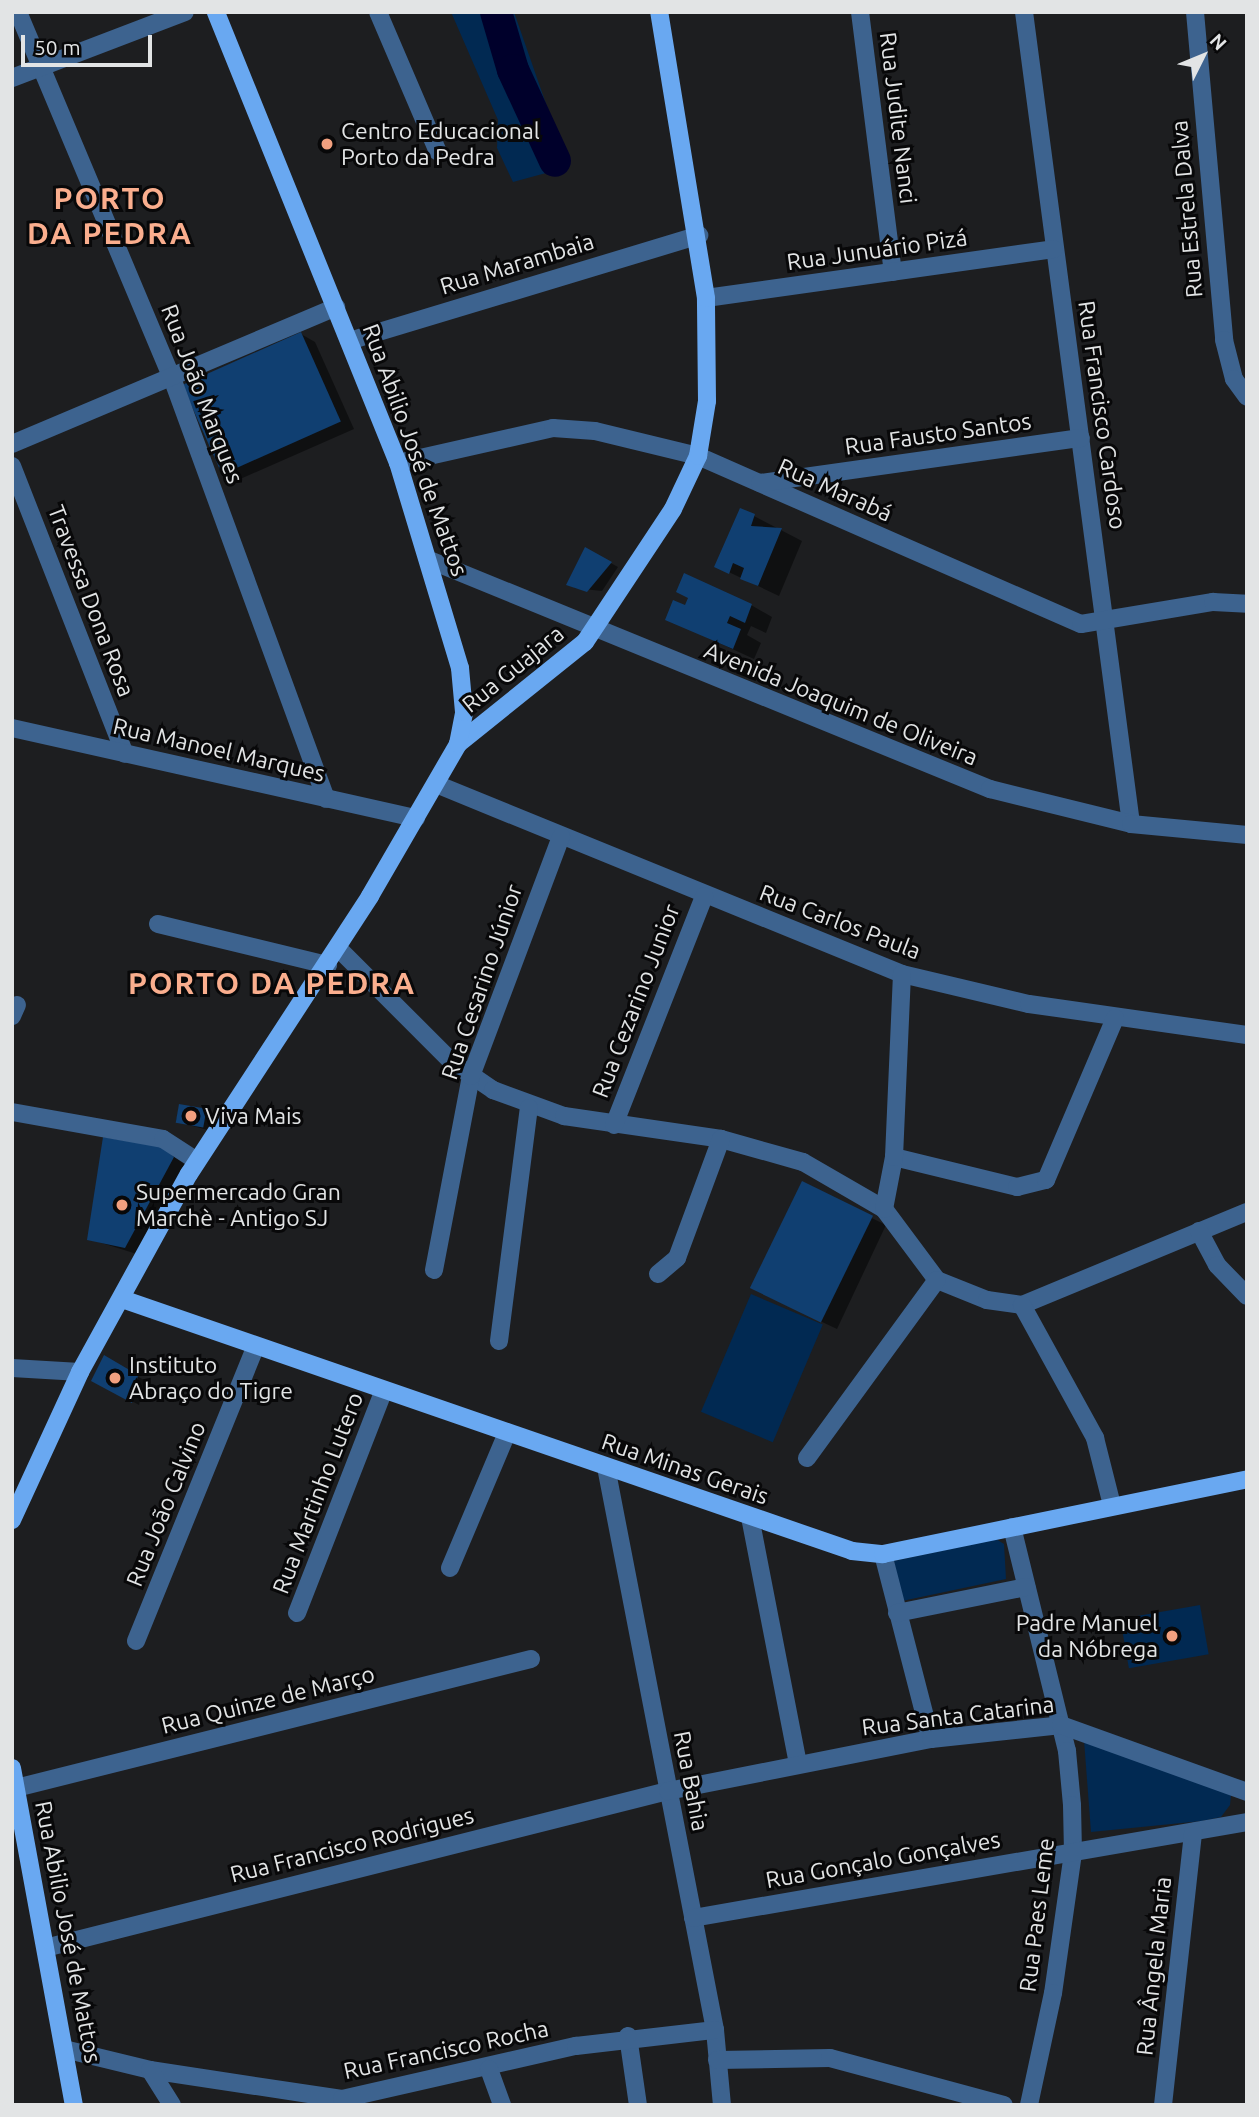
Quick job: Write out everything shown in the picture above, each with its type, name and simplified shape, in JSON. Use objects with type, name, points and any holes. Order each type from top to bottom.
[{"type":"main road","name":"Rua Abilio José de Mattos","points":[[12,1520],[80,1372],[197,1161],[328,965],[458,744],[464,692],[432,561],[398,463],[216,12]]},
{"type":"main road","name":"Rua Guajara","points":[[458,744],[570,658],[595,629],[673,509],[698,456],[707,401],[706,298],[699,235],[659,12]]},
{"type":"main road","name":"Rua Minas Gerais","points":[[122,1299],[828,1546],[883,1553],[1112,1504],[1247,1479]]},
{"type":"main road","name":"Rua Abilio José de Mattos","points":[[12,1768],[49,1947],[74,2105]]},
{"type":"street","name":"Rua João Marques","points":[[18,12],[172,378],[326,799]]},
{"type":"street","points":[[12,78],[185,12]]},
{"type":"street","points":[[378,12],[438,152]]},
{"type":"street","name":"Rua Judite Nanci","points":[[860,12],[893,272]]},
{"type":"street","name":"Rua Francisco Cardoso","points":[[1024,12],[1054,249],[1107,622],[1131,824]]},
{"type":"street","name":"Rua Estrela Dalva","points":[[1195,12],[1224,340],[1234,379],[1247,397]]},
{"type":"street","name":"Rua Marambaia","points":[[349,341],[699,235]]},
{"type":"street","name":"Rua Junuário Pizá","points":[[706,298],[1054,249]]},
{"type":"street","points":[[12,444],[336,307]]},
{"type":"street","name":"Rua Marabá","points":[[398,463],[553,428],[595,431],[698,456],[1065,618],[1107,622],[1213,602],[1247,604]]},
{"type":"street","name":"Rua Fausto Santos","points":[[760,484],[1081,438]]},
{"type":"street","name":"Travessa Dona Rosa","points":[[12,466],[125,754]]},
{"type":"street","name":"Avenida Joaquim de Oliveira","points":[[432,561],[920,766],[1131,824],[1247,835]]},
{"type":"street","name":"Rua Manoel Marques","points":[[12,728],[416,818]]},
{"type":"street","name":"Rua Carlos Paula","points":[[436,784],[902,974],[1115,1018],[1247,1035]]},
{"type":"street","name":"Rua Cesarino Júnior","points":[[434,1270],[471,1076],[561,836]]},
{"type":"street","name":"Rua Cezarino Junior","points":[[614,1125],[704,895]]},
{"type":"street","points":[[158,924],[328,965]]},
{"type":"street","points":[[338,948],[471,1076],[529,1108],[614,1125],[721,1139],[803,1162],[884,1209],[937,1280],[987,1300],[1022,1305],[1247,1212]]},
{"type":"street","points":[[884,1209],[894,1157],[902,974]]},
{"type":"street","points":[[894,1157],[1017,1186],[1046,1180],[1115,1018]]},
{"type":"street","points":[[499,1341],[529,1108]]},
{"type":"street","points":[[12,1112],[163,1139],[197,1161]]},
{"type":"street","points":[[658,1274],[677,1258],[721,1139]]},
{"type":"street","points":[[1199,1231],[1217,1265],[1247,1296]]},
{"type":"street","points":[[807,1458],[937,1280]]},
{"type":"street","points":[[1022,1305],[1095,1438],[1112,1504]]},
{"type":"street","name":"Rua João Calvino","points":[[136,1641],[256,1346]]},
{"type":"street","points":[[12,1368],[80,1372]]},
{"type":"street","name":"Rua Martinho Lutero","points":[[297,1613],[384,1390]]},
{"type":"street","points":[[450,1568],[507,1433]]},
{"type":"street","name":"Rua Bahia","points":[[606,1467],[715,2030],[722,2105]]},
{"type":"street","points":[[750,1517],[798,1763]]},
{"type":"street","name":"Rua Paes Leme","points":[[1012,1527],[1060,1725],[1073,1853],[1029,2105]]},
{"type":"street","points":[[883,1553],[931,1739]]},
{"type":"street","points":[[897,1613],[1026,1587]]},
{"type":"street","name":"Rua Quinze de Março","points":[[14,1788],[531,1660]]},
{"type":"street","name":"Rua Santa Catarina","points":[[668,1791],[798,1763],[931,1739],[1060,1725],[1247,1792]]},
{"type":"street","name":"Rua Francisco Rodrigues","points":[[49,1947],[668,1791]]},
{"type":"street","name":"Rua Gonçalo Gonçalves","points":[[693,1917],[1247,1822]]},
{"type":"street","name":"Rua Ângela Maria","points":[[1163,2105],[1193,1832]]},
{"type":"street","name":"Rua Francisco Rocha","points":[[64,2049],[150,2070],[344,2102],[628,2036],[715,2030]]},
{"type":"street","points":[[628,2036],[638,2105]]},
{"type":"street","points":[[718,2060],[830,2058],[1004,2105]]},
{"type":"street","points":[[489,2069],[502,2105]]},
{"type":"street","points":[[150,2070],[172,2105]]},
{"type":"shaded area","points":[[451,12],[514,12],[560,144],[557,170],[513,182],[497,148],[498,120]]},
{"type":"shaded area","points":[[751,1294],[823,1324],[773,1442],[701,1412]]},
{"type":"shaded area","points":[[996,1539],[1004,1544],[1006,1579],[902,1601],[894,1561]]},
{"type":"shaded area","points":[[1200,1605],[1209,1654],[1129,1668],[1120,1619]]},
{"type":"shaded area","points":[[1084,1740],[1231,1795],[1230,1805],[1221,1817],[1202,1821],[1091,1832]]},
{"type":"building","points":[[301,332],[341,422],[222,474],[182,385]]},
{"type":"building","points":[[740,508],[755,514],[751,526],[782,528],[758,586],[740,579],[744,568],[733,563],[729,574],[714,567]]},
{"type":"building","points":[[585,547],[612,562],[587,592],[566,585]]},
{"type":"building","points":[[684,573],[752,604],[745,623],[730,616],[727,623],[741,629],[733,649],[665,620],[673,600],[685,605],[688,598],[676,592]]},
{"type":"building","name":"Viva Mais","points":[[179,1104],[207,1109],[203,1128],[176,1123]]},
{"type":"building","name":"Supermercado Gran Marchè - Antigo SJ","points":[[103,1137],[163,1147],[174,1157],[125,1248],[87,1240]]},
{"type":"building","points":[[802,1181],[873,1216],[821,1323],[750,1288]]},
{"type":"building","name":"Instituto Abraço do Tigre","points":[[104,1355],[138,1375],[132,1403],[91,1381]]},
{"type":"waterway","points":[[496,12],[513,70],[555,161]]},
{"type":"place","name":"Centro Educacional Porto da Pedra","points":[[327,144]]},
{"type":"place","name":"Viva Mais","points":[[191,1116]]},
{"type":"place","name":"Supermercado Gran Marchè - Antigo SJ","points":[[122,1205]]},
{"type":"place","name":"Instituto Abraço do Tigre","points":[[115,1378]]},
{"type":"place","name":"Padre Manuel da Nóbrega","points":[[1172,1636]]},
{"type":"district","name":"PORTO DA PEDRA","points":[[110,215]]},
{"type":"district","name":"PORTO DA PEDRA","points":[[272,983]]}]
